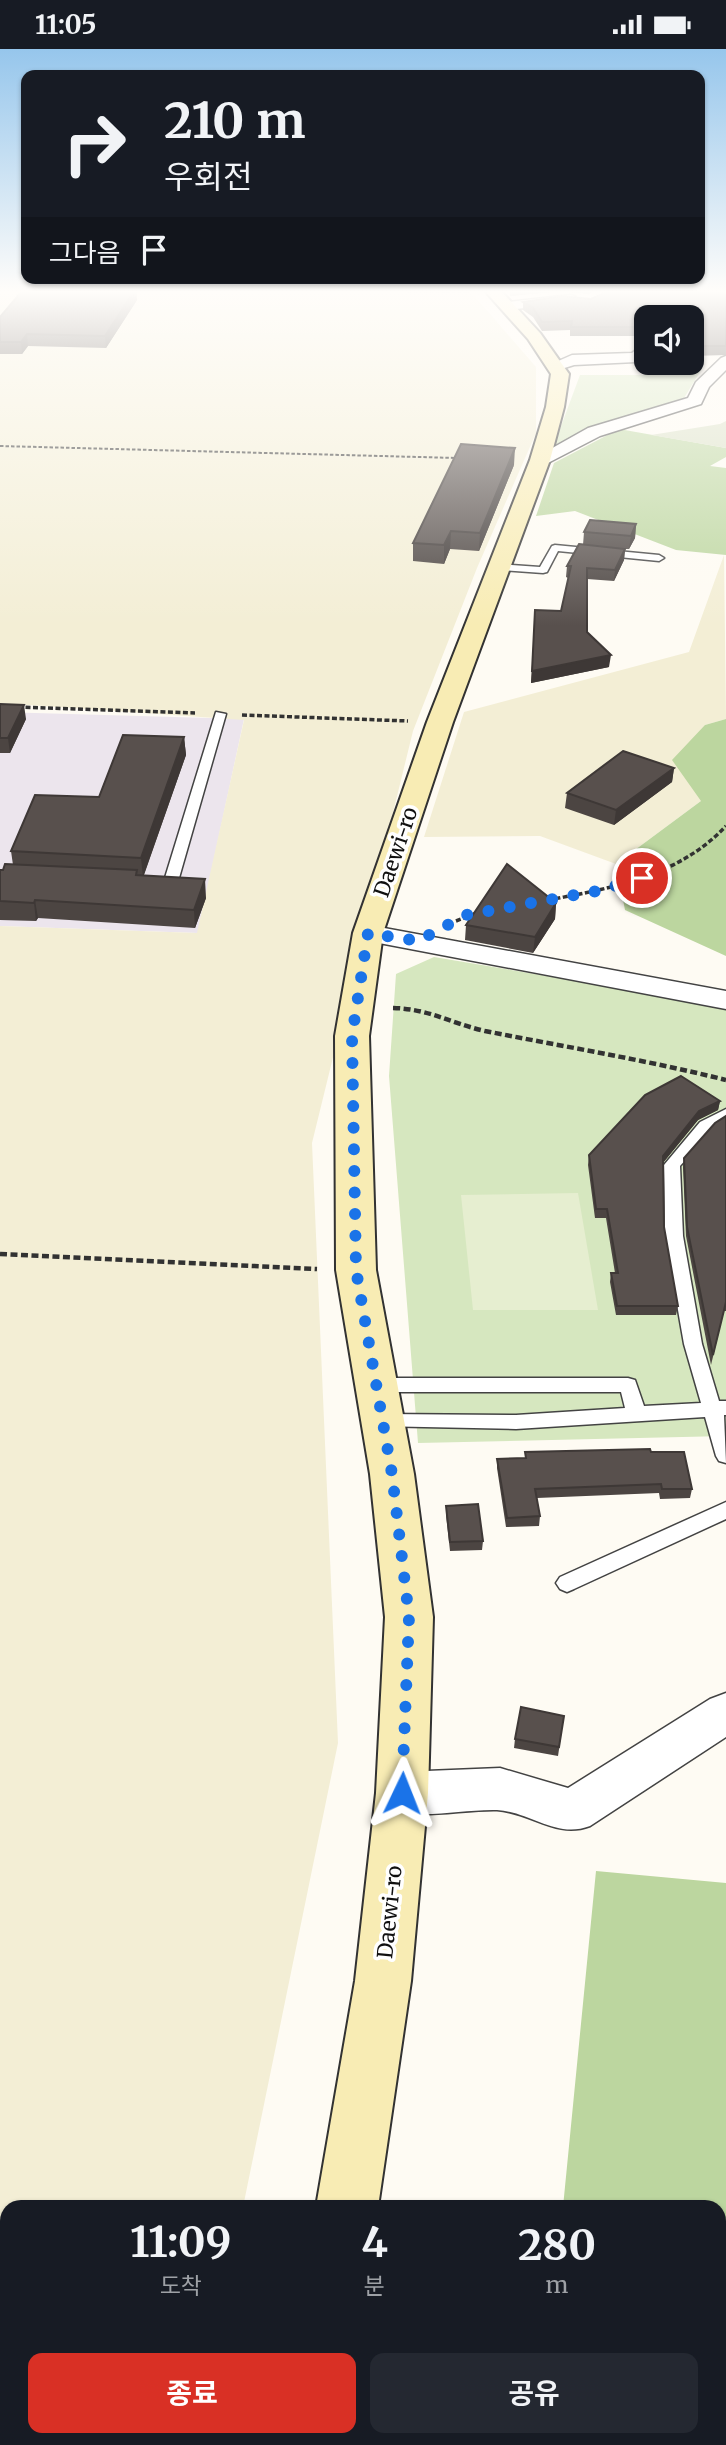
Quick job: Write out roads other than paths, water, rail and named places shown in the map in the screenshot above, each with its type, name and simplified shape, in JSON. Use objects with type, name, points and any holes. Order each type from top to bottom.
[{"type":"main road","name":"Daewi-ro","points":[[348,2200],[383,1981],[402,1793],[409,1617],[392,1474],[356,1270],[352,1036],[368,933],[440,722],[540,460],[556,403]]},
{"type":"street","points":[[540,460],[605,428],[689,403]]},
{"type":"street","points":[[368,933],[726,999]]},
{"type":"street","points":[[402,1793],[500,1789],[573,1811],[726,1713]]},
{"type":"lane","points":[[499,567],[543,570],[555,548],[659,558]]},
{"type":"lane","points":[[144,884],[170,885],[220,714]]},
{"type":"lane","points":[[726,1114],[706,1126],[672,1165],[674,1236],[693,1344],[719,1408],[726,1456]]},
{"type":"lane","points":[[379,1403],[628,1385],[637,1415]]},
{"type":"lane","points":[[379,1403],[516,1422],[719,1408]]},
{"type":"lane","points":[[567,1584],[726,1510]]}]
